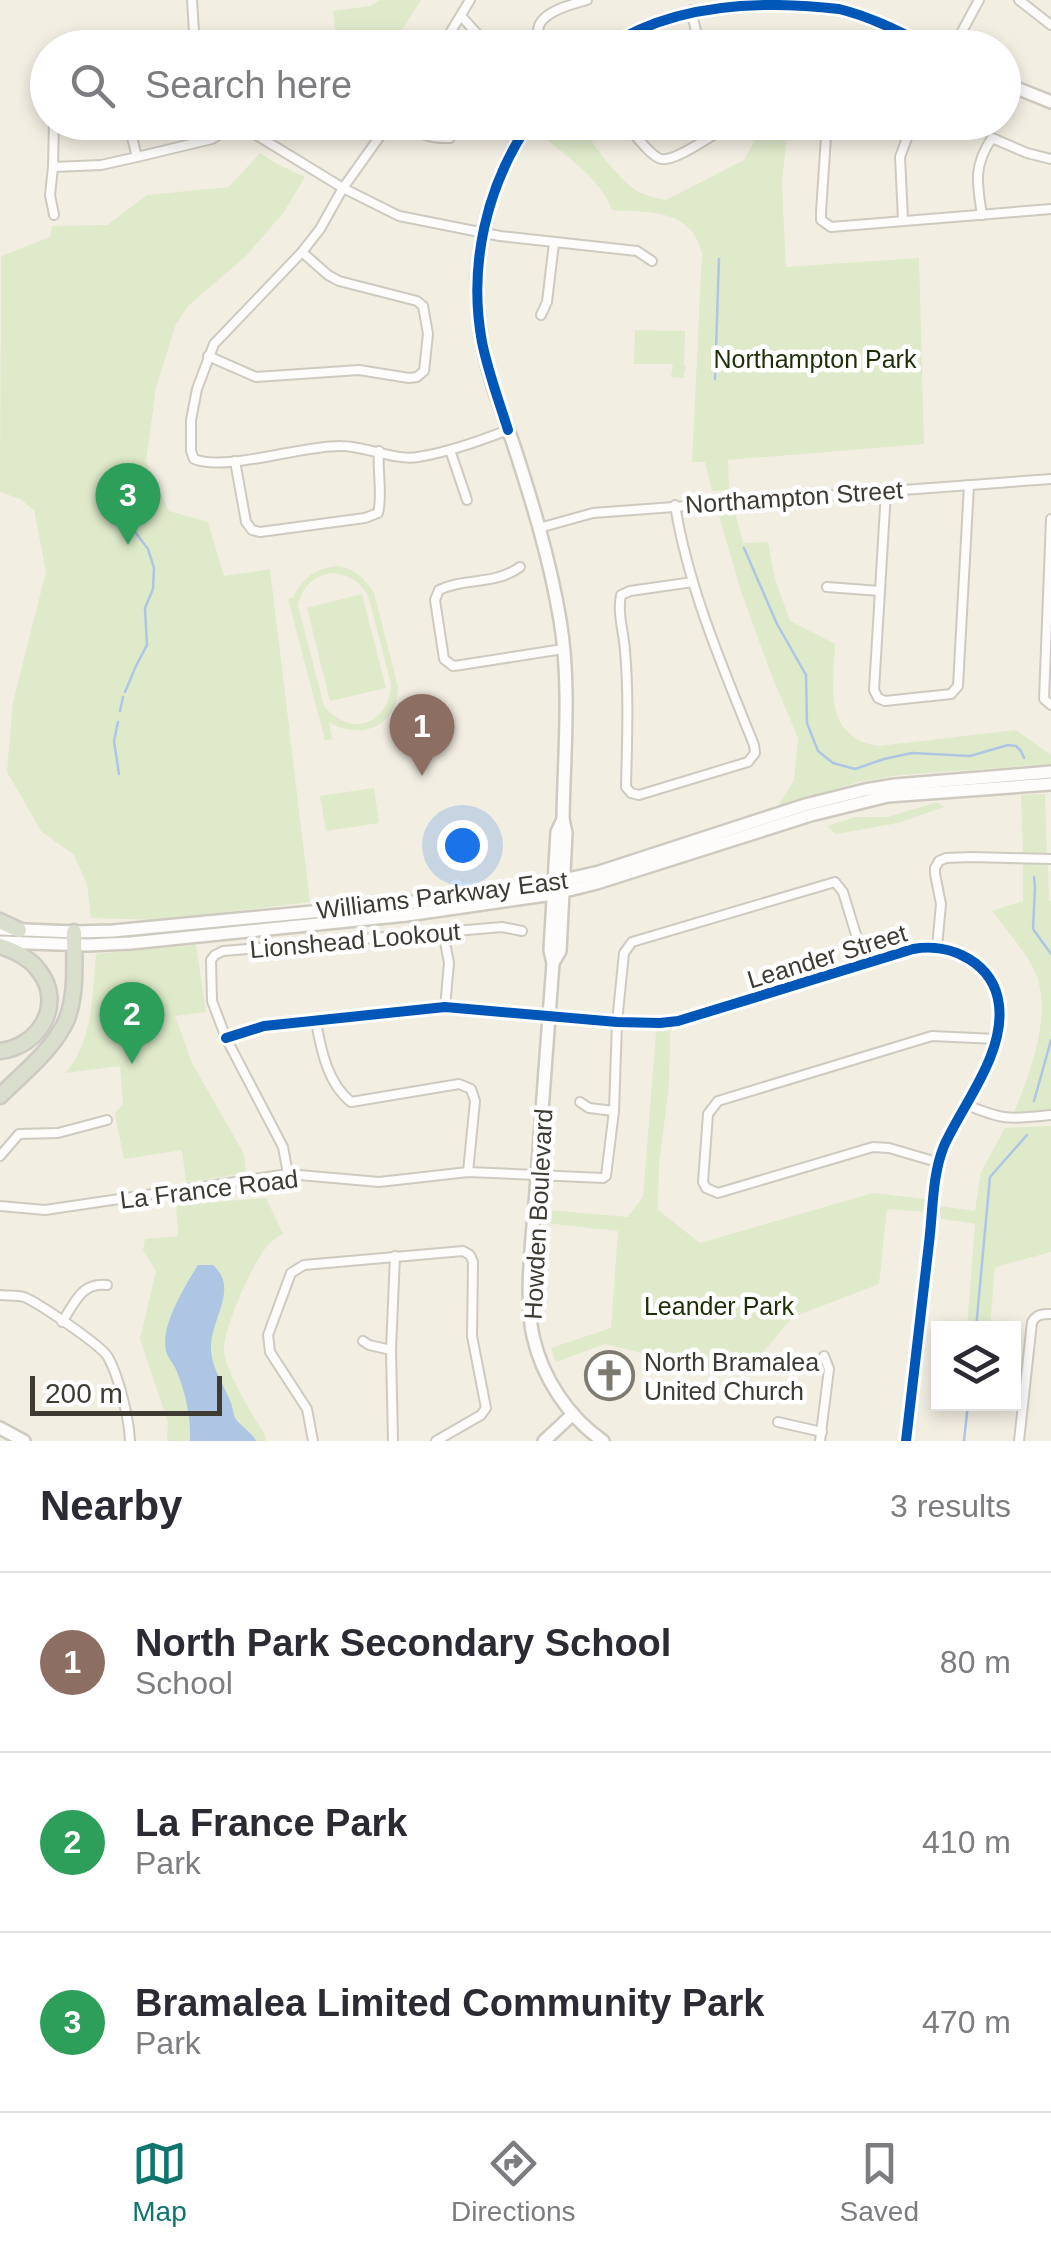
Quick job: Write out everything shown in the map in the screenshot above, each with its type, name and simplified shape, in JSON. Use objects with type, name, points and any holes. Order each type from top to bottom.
[{"type":"highway","points":[[0,921],[19,930]]},
{"type":"highway","points":[[0,1096],[53,1042],[65,1023],[72,994],[74,938]]},
{"type":"highway","points":[[0,944],[34,965],[50,993],[48,1014],[37,1034],[21,1046],[0,1050]]},
{"type":"main road","points":[[639,30],[690,5],[746,1],[806,2],[860,16],[892,30]]},
{"type":"main road","points":[[1021,90],[1051,102]]},
{"type":"main road","name":"Howden Boulevard","points":[[518,140],[498,181],[483,233],[477,282],[478,319],[486,362],[539,528],[560,622],[566,706],[563,819],[556,832],[558,887],[550,950],[553,963],[530,1317],[546,1372],[584,1427],[603,1441]]},
{"type":"main road","name":"Williams Parkway East","points":[[558,887],[806,805],[865,790],[1051,772]]},
{"type":"main road","name":"Williams Parkway East","points":[[0,929],[131,942],[407,915],[558,887],[888,796],[1051,784]]},
{"type":"main road","name":"Williams Parkway East","points":[[0,944],[74,938]]},
{"type":"main road","points":[[544,1441],[574,1414]]},
{"type":"main road","points":[[0,1428],[24,1441]]},
{"type":"street","points":[[192,0],[194,30]]},
{"type":"street","points":[[452,30],[470,0]]},
{"type":"street","points":[[539,30],[541,21],[556,4],[587,0]]},
{"type":"street","points":[[963,30],[979,0]]},
{"type":"street","points":[[1020,0],[1051,26]]},
{"type":"street","points":[[690,5],[696,30]]},
{"type":"street","points":[[462,16],[474,30]]},
{"type":"street","points":[[54,140],[50,195],[54,216]]},
{"type":"street","points":[[133,140],[137,157]]},
{"type":"street","points":[[53,167],[101,165],[208,140]]},
{"type":"street","points":[[263,140],[399,216],[483,233],[637,251],[652,262]]},
{"type":"street","points":[[377,140],[302,252],[214,344],[196,389],[191,420],[194,459],[235,461],[341,446],[413,459],[508,430]]},
{"type":"street","points":[[640,140],[663,160],[704,140]]},
{"type":"street","points":[[826,140],[821,220],[831,227],[1051,210]]},
{"type":"street","points":[[902,220],[900,157],[906,140]]},
{"type":"street","points":[[982,215],[976,173],[991,140]]},
{"type":"street","points":[[997,140],[1051,159]]},
{"type":"street","points":[[541,315],[547,302],[554,243]]},
{"type":"street","points":[[208,356],[256,377],[359,370],[417,378],[424,371],[428,334],[423,306],[417,301],[339,281],[302,252]]},
{"type":"street","points":[[450,450],[467,500]]},
{"type":"street","points":[[235,461],[246,522],[252,530],[260,532],[378,514],[379,452]]},
{"type":"street","name":"Northampton Street","points":[[539,528],[592,512],[1051,479]]},
{"type":"street","points":[[886,491],[874,690],[878,698],[886,701],[951,694],[956,690],[968,484]]},
{"type":"street","points":[[675,505],[693,582],[754,753],[748,762],[631,794],[626,788],[626,648],[621,595],[693,582]]},
{"type":"street","points":[[1051,519],[1044,698],[1051,705]]},
{"type":"street","points":[[520,567],[500,579],[438,590],[444,659],[453,666],[563,649]]},
{"type":"street","points":[[827,587],[880,592]]},
{"type":"street","points":[[937,947],[941,904],[934,874],[939,861],[971,856],[1051,860]]},
{"type":"street","points":[[580,1102],[589,1108],[614,1111],[624,953],[632,942],[835,882],[843,892],[865,964]]},
{"type":"street","name":"Lionshead Lookout","points":[[226,1038],[212,1001],[211,960],[223,951],[502,928],[522,931]]},
{"type":"street","points":[[443,932],[449,962],[445,1007]]},
{"type":"street","name":"Leander Street","points":[[226,1038],[264,1026],[445,1007],[660,1023],[716,1011],[914,949],[937,947],[961,954],[985,973],[995,990],[999,1024],[967,1105],[938,1162],[906,1441]]},
{"type":"street","points":[[316,1022],[322,1056],[342,1096],[351,1102],[459,1084],[471,1089],[475,1101],[468,1172]]},
{"type":"street","points":[[938,1162],[873,1147],[718,1192],[706,1188],[703,1182],[708,1114],[718,1102],[932,1036],[996,1039]]},
{"type":"street","points":[[226,1038],[283,1147],[288,1174]]},
{"type":"street","points":[[967,1105],[996,1117],[1051,1116]]},
{"type":"street","name":"La France Road","points":[[0,1206],[45,1210],[288,1174],[380,1182],[468,1172],[603,1178],[614,1111]]},
{"type":"street","points":[[0,1156],[18,1134],[58,1133],[107,1120]]},
{"type":"street","points":[[313,1441],[307,1409],[268,1344],[291,1273],[304,1265],[462,1251],[473,1262],[472,1336],[486,1408],[482,1415],[436,1441]]},
{"type":"street","points":[[393,1441],[391,1350],[396,1256]]},
{"type":"street","points":[[62,1322],[86,1287],[107,1285]]},
{"type":"street","points":[[0,1295],[25,1298],[107,1354],[130,1427],[130,1441]]},
{"type":"street","points":[[1019,1441],[1032,1322],[1036,1316],[1051,1314]]},
{"type":"street","points":[[363,1341],[391,1350]]},
{"type":"street","points":[[778,1422],[821,1436],[829,1369],[824,1356]]},
{"type":"green space","points":[[380,0],[421,0],[402,30],[336,30],[333,11],[370,6]]},
{"type":"green space","name":"Northampton Park","points":[[547,140],[592,140],[628,184],[641,193],[666,200],[744,160],[755,140],[786,140],[782,183],[786,267],[919,258],[924,444],[728,460],[729,490],[712,491],[705,462],[692,462],[702,253],[697,238],[679,220],[667,216],[612,210],[591,178]]},
{"type":"green space","points":[[260,153],[305,177],[284,212],[246,256],[188,306],[176,324],[156,387],[146,462],[169,511],[208,522],[224,576],[270,569],[310,902],[158,920],[91,918],[87,884],[74,855],[41,831],[7,772],[13,702],[46,572],[34,510],[20,499],[0,492],[1,256],[50,237],[52,226],[107,225],[147,195],[229,187]]},
{"type":"green space","points":[[635,330],[685,331],[683,378],[671,377],[673,364],[634,364]]},
{"type":"green space","points":[[735,511],[743,543],[768,542],[775,579],[790,621],[835,644],[835,707],[848,732],[860,741],[878,746],[1016,730],[1051,755],[1051,764],[900,775],[859,782],[778,806],[794,780],[798,738],[741,591],[718,513]]},
{"type":"green space","points":[[331,567],[355,572],[374,593],[398,687],[396,701],[384,721],[364,730],[341,728],[329,722],[332,739],[325,740],[288,599],[311,575]],"holes":[[[330,573],[353,580],[369,598],[391,684],[383,709],[366,722],[345,722],[324,706],[298,606],[305,589]]]},
{"type":"green space","points":[[362,594],[386,688],[330,701],[307,608]]},
{"type":"green space","points":[[374,788],[379,823],[326,831],[320,796]]},
{"type":"green space","points":[[1045,794],[1047,855],[1023,853],[1021,795]]},
{"type":"green space","points":[[937,802],[944,807],[898,823],[836,834],[827,826],[855,817],[888,817]]},
{"type":"green space","points":[[1023,863],[1048,863],[1051,1110],[1014,1113],[1037,1046],[1041,993],[1028,959],[992,911],[1023,901]]},
{"type":"green space","points":[[196,945],[206,1012],[175,1016],[192,1063],[244,1154],[246,1173],[186,1182],[182,1150],[124,1159],[115,1113],[123,1104],[120,1066],[65,1073],[78,1055],[87,1029],[96,954]]},
{"type":"green space","name":"Leander Park","points":[[670,1031],[658,1210],[700,1243],[873,1193],[925,1199],[923,1212],[887,1209],[879,1284],[793,1317],[764,1351],[735,1376],[605,1344],[556,1362],[551,1348],[611,1328],[618,1231],[545,1223],[546,1210],[628,1217],[643,1197],[656,1032]]},
{"type":"green space","points":[[1051,1126],[1051,1252],[995,1267],[991,1321],[968,1321],[975,1224],[937,1218],[939,1206],[975,1211],[981,1172],[1005,1128]]},
{"type":"green space","points":[[266,1198],[283,1234],[263,1251],[248,1278],[224,1351],[235,1382],[266,1441],[167,1441],[168,1422],[140,1339],[156,1271],[143,1250],[145,1239],[178,1236],[176,1205]]},
{"type":"water","points":[[198,1265],[213,1265],[224,1283],[212,1334],[213,1360],[235,1418],[256,1441],[190,1441],[185,1397],[165,1341],[175,1306]]},
{"type":"waterway","points":[[715,379],[719,259]]},
{"type":"waterway","points":[[105,493],[110,498]]},
{"type":"waterway","points":[[113,503],[148,549],[154,568],[153,589],[145,608],[147,645],[125,692]]},
{"type":"waterway","points":[[744,548],[777,624],[806,675],[807,723],[818,751],[833,763],[855,769],[912,753],[970,756],[1008,745],[1016,746],[1024,758]]},
{"type":"waterway","points":[[120,711],[123,697]]},
{"type":"waterway","points":[[118,722],[114,741],[119,774]]},
{"type":"waterway","points":[[1034,877],[1033,929],[1051,954]]},
{"type":"waterway","points":[[1034,1101],[1051,1040]]},
{"type":"waterway","points":[[977,1321],[990,1177],[1027,1135]]},
{"type":"waterway","points":[[964,1441],[967,1411]]},
{"type":"cycle path","points":[[640,30],[718,8],[779,5],[839,9],[895,30]]},
{"type":"cycle path","points":[[508,430],[482,342],[477,285],[479,256],[492,200],[519,140]]},
{"type":"cycle path","points":[[226,1038],[264,1026],[445,1007],[660,1023],[678,1021],[913,949],[942,949],[968,959],[980,967],[995,990],[999,1023],[989,1060],[944,1146],[937,1169],[906,1441]]},
{"type":"place","name":"Bramalea Limited Community Park","points":[[128,545]]},
{"type":"place","name":"North Park Secondary School","points":[[422,776]]},
{"type":"place","name":"La France Park","points":[[132,1064]]},
{"type":"place","name":"North Bramalea United Church","points":[[609,1376]]}]
